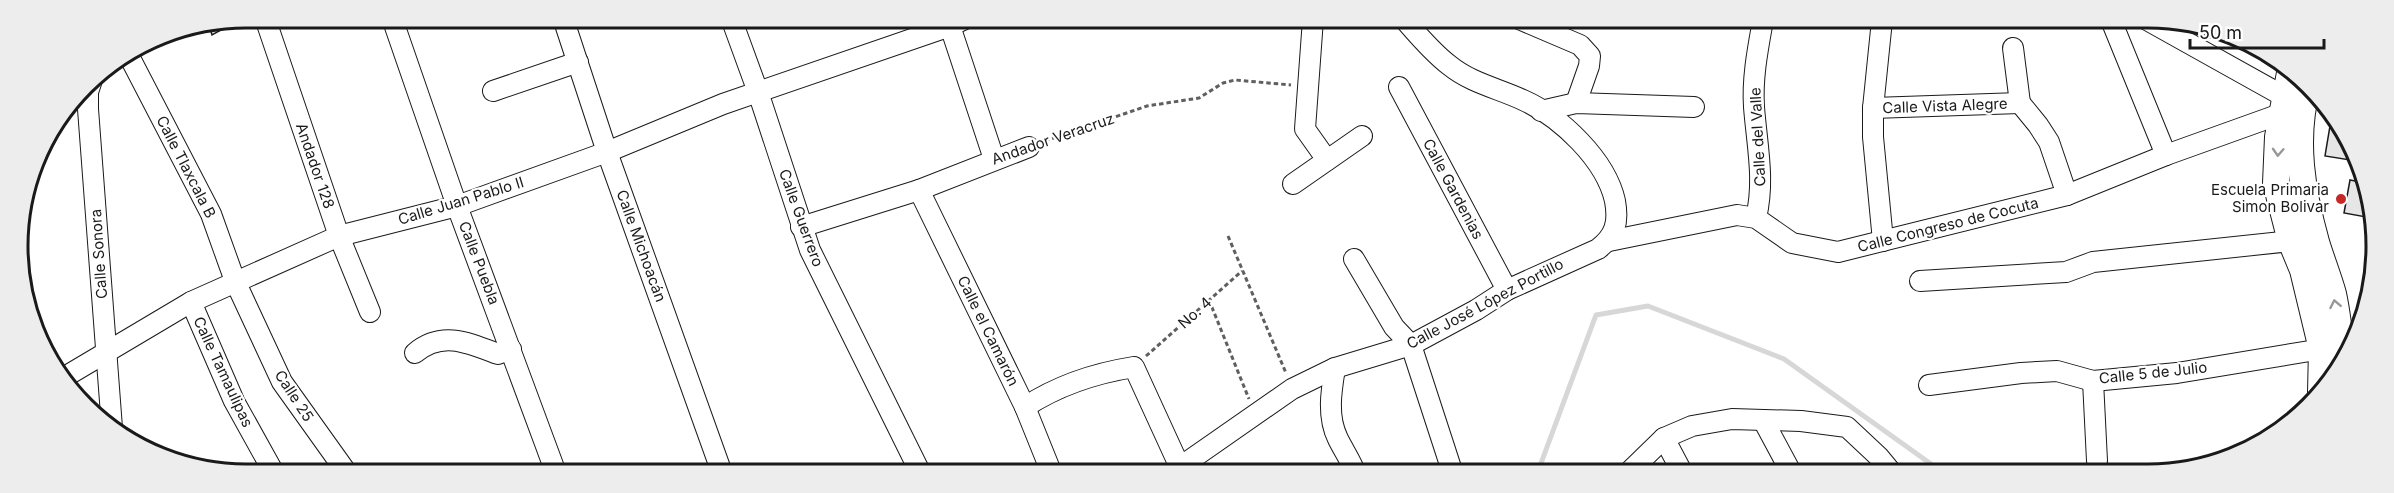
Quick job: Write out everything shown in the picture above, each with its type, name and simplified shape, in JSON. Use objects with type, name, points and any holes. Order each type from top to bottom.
[{"type":"main road","points":[[2291,93],[2303,104],[2299,147],[2303,187],[2332,292],[2341,346],[2302,270],[2291,241],[2276,183],[2278,137],[2291,93]]},
{"type":"street","name":"Andador 128","points":[[268,28],[339,236],[370,312]]},
{"type":"street","name":"Calle Puebla","points":[[395,28],[457,206],[553,464]]},
{"type":"street","name":"Calle Michoacán","points":[[566,28],[607,152],[719,464]]},
{"type":"street","name":"Calle Guerrero","points":[[737,28],[810,250],[916,464]]},
{"type":"street","name":"Calle Juan Pablo II","points":[[70,374],[191,302],[339,236],[457,206],[607,152],[723,104],[940,28]]},
{"type":"street","points":[[959,28],[994,159]]},
{"type":"street","points":[[1312,28],[1305,129],[1327,160]]},
{"type":"street","points":[[1412,28],[1449,65],[1478,83],[1524,100],[1569,132],[1592,154],[1605,173],[1616,207],[1615,229],[1609,241]]},
{"type":"street","points":[[1540,28],[1580,45],[1590,56],[1590,66],[1576,103]]},
{"type":"street","name":"Calle del Valle","points":[[1756,218],[1761,198],[1762,170],[1754,105],[1757,51],[1761,28]]},
{"type":"street","points":[[1881,28],[1873,108],[1873,137],[1882,241]]},
{"type":"street","points":[[2113,28],[2166,155]]},
{"type":"street","points":[[2165,29],[2291,93]]},
{"type":"street","points":[[2013,48],[2020,104]]},
{"type":"street","name":"Calle Tlaxcala B","points":[[132,61],[211,214],[235,281]]},
{"type":"street","points":[[493,91],[578,62]]},
{"type":"street","name":"Calle Gardenias","points":[[1399,87],[1507,290]]},
{"type":"street","name":"Calle Congreso de Cocuta","points":[[1756,218],[1792,243],[1838,252],[2067,195],[2166,155],[2291,93]]},
{"type":"street","name":"Calle Sonora","points":[[88,97],[111,417]]},
{"type":"street","points":[[1541,111],[1576,103],[1694,107]]},
{"type":"street","name":"Calle Vista Alegre","points":[[1873,108],[2020,104],[2049,142],[2067,195]]},
{"type":"street","points":[[1293,184],[1362,136]]},
{"type":"street","name":"Andador Veracruz","points":[[801,226],[919,190],[1029,147]]},
{"type":"street","name":"Calle el Camarón","points":[[919,190],[1025,407],[1048,464]]},
{"type":"street","points":[[1609,241],[1737,215],[1756,218]]},
{"type":"street","name":"Calle José López Portillo","points":[[1188,464],[1292,389],[1335,368],[1411,345],[1476,310],[1507,290],[1598,249],[1609,241]]},
{"type":"street","points":[[1920,281],[2066,272],[2093,262],[2291,241]]},
{"type":"street","points":[[1354,259],[1394,327],[1411,345],[1450,464]]},
{"type":"street","name":"Calle 25","points":[[235,281],[282,382],[340,464]]},
{"type":"street","name":"Calle Tamaulipas","points":[[191,302],[234,401],[269,464]]},
{"type":"street","points":[[415,353],[423,346],[441,340],[458,339],[498,354],[511,349]]},
{"type":"street","name":"Calle 5 de Julio","points":[[1929,385],[2021,373],[2057,371],[2093,381],[2177,373],[2341,346]]},
{"type":"street","points":[[1025,407],[1067,385],[1103,372],[1134,367],[1175,464]]},
{"type":"street","points":[[1335,368],[1329,401],[1337,437],[1352,464]]},
{"type":"street","points":[[2093,381],[2097,461]]},
{"type":"street","points":[[1637,464],[1664,438],[1692,426],[1732,419],[1801,421],[1847,427],[1885,464]]},
{"type":"street","points":[[1763,420],[1787,464]]},
{"type":"street","points":[[1664,438],[1678,464]]},
{"type":"path","name":"Andador Veracruz","points":[[1029,147],[1147,106],[1198,98],[1223,83],[1235,80],[1308,87]]},
{"type":"path","points":[[1228,236],[1292,389]]},
{"type":"path","name":"No. 4","points":[[1134,367],[1243,270]]},
{"type":"path","points":[[1209,300],[1256,414]]},
{"type":"building","points":[[2330,127],[2347,160],[2325,156]]},
{"type":"building","points":[[2350,180],[2355,181],[2364,217],[2344,213]]},
{"type":"waterway","points":[[1541,464],[1596,315],[1648,306],[1784,359],[1931,464]]},
{"type":"place","name":"Escuela Primaria Simon Bolivar","points":[[2341,199]]}]
